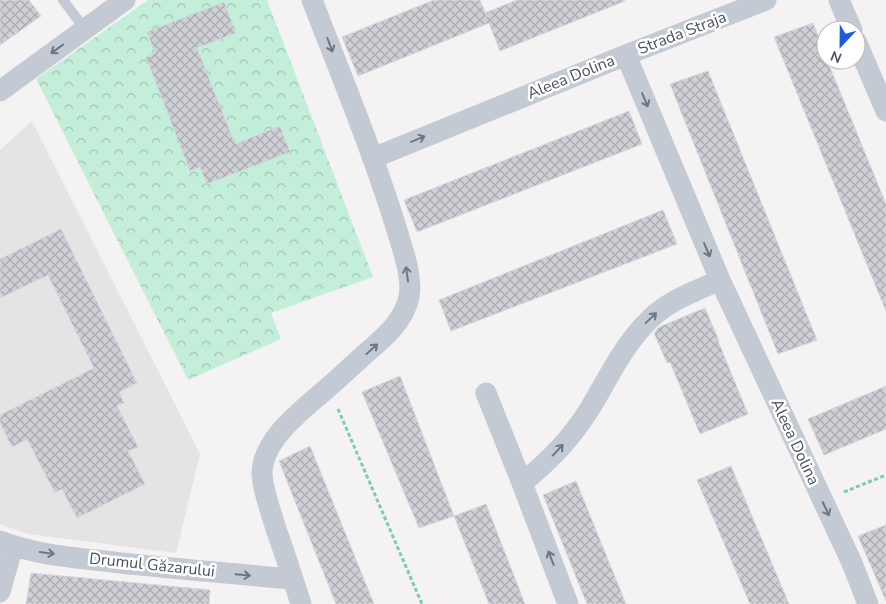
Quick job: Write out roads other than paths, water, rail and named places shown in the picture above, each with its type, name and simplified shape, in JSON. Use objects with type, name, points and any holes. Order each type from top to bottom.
[{"type":"street","points":[[0,91],[125,0]]},
{"type":"street","points":[[301,604],[267,500],[262,473],[264,462],[269,449],[291,420],[380,341],[399,320],[406,308],[409,296],[405,257],[373,158],[312,0]]},
{"type":"street","name":"Strada Straja","points":[[626,55],[766,0]]},
{"type":"street","points":[[839,0],[848,20]]},
{"type":"street","name":"Aleea Dolina","points":[[373,158],[626,55],[720,280],[852,564],[868,604]]},
{"type":"street","points":[[866,64],[886,111]]},
{"type":"street","points":[[522,483],[545,465],[575,431],[620,355],[636,333],[651,317],[666,306],[720,280]]},
{"type":"street","points":[[486,393],[568,604]]},
{"type":"street","name":"Drumul Găzarului","points":[[0,592],[6,544],[36,552],[96,560],[293,579]]},
{"type":"lane","points":[[63,0],[85,29]]}]
